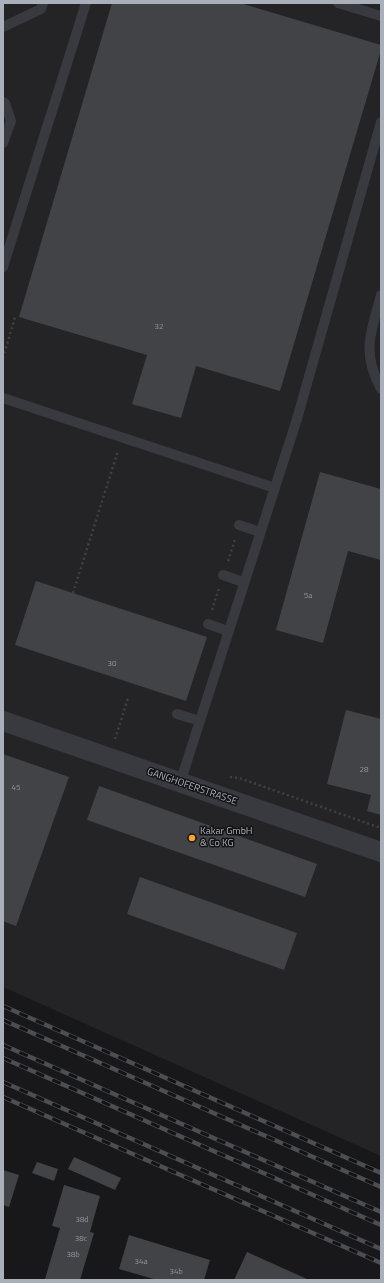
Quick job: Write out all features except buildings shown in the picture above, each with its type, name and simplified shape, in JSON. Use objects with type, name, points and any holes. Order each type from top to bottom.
[{"type":"street","name":"GANGHOFERSTRASSE","points":[[3,722],[381,852]]},
{"type":"lane","points":[[3,27],[41,9],[43,3]]},
{"type":"lane","points":[[3,267],[86,3]]},
{"type":"lane","points":[[338,3],[381,16]]},
{"type":"lane","points":[[3,102],[5,102],[11,121],[3,144]]},
{"type":"lane","points":[[180,783],[243,582],[299,411],[381,122]]},
{"type":"lane","points":[[381,295],[369,338],[370,364],[381,389]]},
{"type":"lane","points":[[3,398],[275,488]]},
{"type":"lane","points":[[239,525],[260,532]]},
{"type":"lane","points":[[223,575],[243,582]]},
{"type":"lane","points":[[208,624],[228,631]]},
{"type":"lane","points":[[178,714],[200,721]]},
{"type":"path","points":[[3,358],[15,317]]},
{"type":"path","points":[[73,593],[123,438]]},
{"type":"path","points":[[114,742],[128,698]]},
{"type":"shaded area","points":[[3,3],[381,3],[381,1156],[3,987]]},
{"type":"railway","points":[[3,1006],[381,1173]]},
{"type":"railway","points":[[3,1020],[381,1187]]},
{"type":"railway","points":[[3,1045],[381,1212]]},
{"type":"railway","points":[[3,1058],[381,1225]]},
{"type":"railway","points":[[3,1082],[381,1249]]},
{"type":"railway","points":[[3,1097],[381,1263]]},
{"type":"place","name":"Kakar GmbH & Co KG","points":[[192,838]]}]
